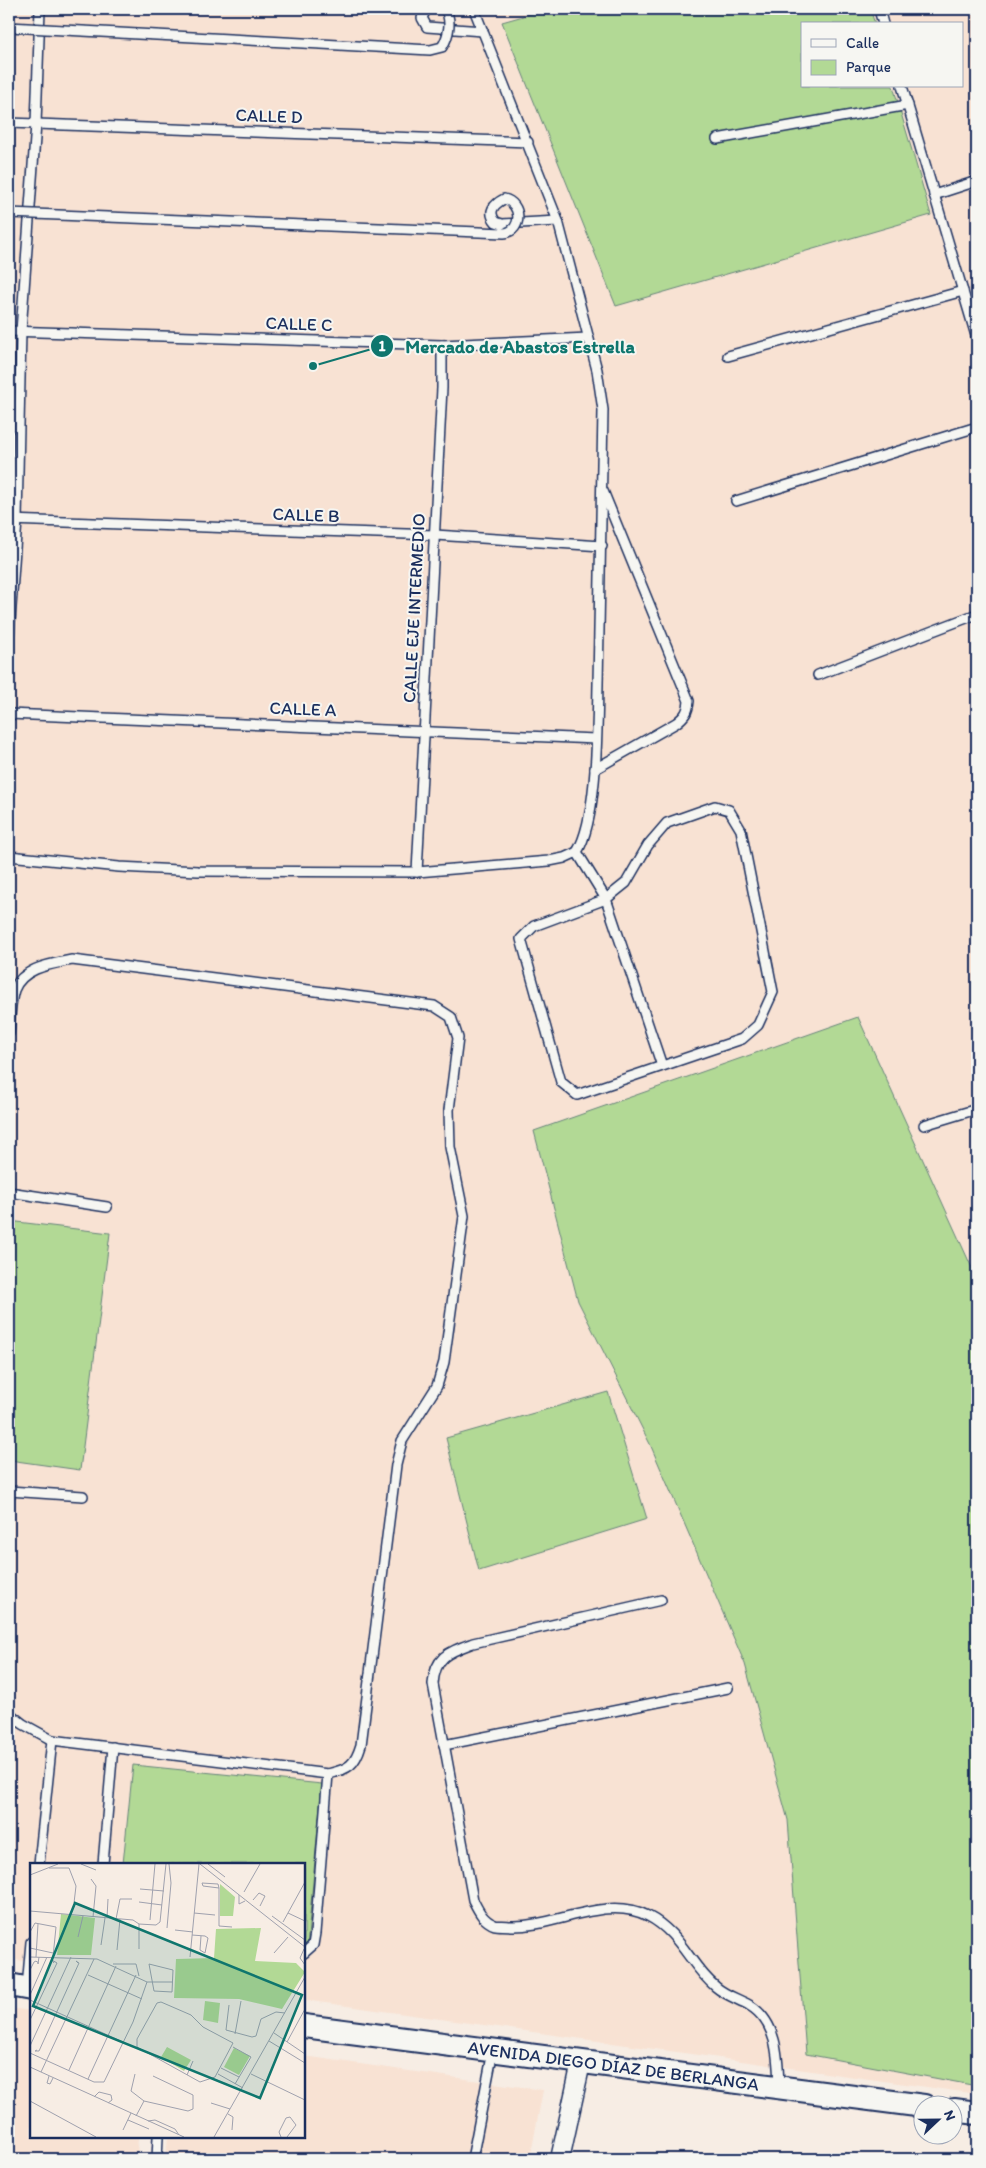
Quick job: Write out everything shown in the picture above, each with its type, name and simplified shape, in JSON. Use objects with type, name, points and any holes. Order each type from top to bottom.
[{"type":"street","name":"AVENIDA DIEGO DÍAZ DE BERLANGA","points":[[305,2026],[914,2105]]},
{"type":"street","points":[[560,2159],[581,2063]]},
{"type":"street","points":[[964,2111],[977,2113]]},
{"type":"lane","points":[[9,636],[21,331],[36,124],[40,9]]},
{"type":"lane","points":[[426,9],[422,18],[427,27],[483,31]]},
{"type":"lane","points":[[9,27],[430,50],[442,46],[447,40],[449,31],[445,9]]},
{"type":"lane","points":[[9,856],[119,867],[198,871],[418,872],[549,861],[564,858],[577,852],[584,840],[595,769],[602,546],[603,410],[597,370],[558,221],[474,9]]},
{"type":"lane","points":[[879,9],[882,22]]},
{"type":"lane","points":[[903,88],[963,291],[974,313],[977,339]]},
{"type":"lane","points":[[717,139],[908,105]]},
{"type":"lane","name":"CALLE D","points":[[9,123],[528,142]]},
{"type":"lane","points":[[934,195],[977,181]]},
{"type":"lane","points":[[9,213],[504,234],[510,232],[518,224],[516,206],[511,200],[504,199],[493,207],[491,213],[496,222],[502,224],[558,221]]},
{"type":"lane","points":[[728,356],[963,291]]},
{"type":"lane","name":"CALLE C","points":[[9,331],[442,345],[588,338]]},
{"type":"lane","name":"CALLE EJE INTERMEDIO","points":[[418,872],[442,388],[442,345]]},
{"type":"lane","points":[[736,501],[977,427]]},
{"type":"lane","points":[[595,769],[676,722],[685,715],[689,701],[602,487]]},
{"type":"lane","name":"CALLE B","points":[[13,520],[435,536],[602,546]]},
{"type":"lane","points":[[818,675],[977,614]]},
{"type":"lane","name":"CALLE A","points":[[9,714],[424,730],[596,739]]},
{"type":"lane","points":[[715,806],[729,810],[741,830],[773,992],[758,1025],[742,1039],[577,1095],[561,1082],[521,939],[534,926],[606,898],[626,883],[648,845],[667,823],[715,806]]},
{"type":"lane","points":[[577,852],[606,898],[662,1066]]},
{"type":"lane","points":[[9,1033],[14,989],[25,976],[45,965],[72,960],[434,1006],[451,1017],[458,1038],[449,1110],[450,1147],[464,1216],[444,1362],[436,1386],[402,1441],[396,1465],[361,1744],[356,1760],[344,1770],[328,1774],[52,1740],[23,1724],[9,1713]]},
{"type":"lane","points":[[924,1125],[977,1109]]},
{"type":"lane","points":[[9,1192],[107,1207]]},
{"type":"lane","points":[[9,1491],[83,1496]]},
{"type":"lane","points":[[661,1600],[473,1643],[448,1652],[440,1661],[434,1672],[433,1684],[473,1900],[480,1914],[494,1925],[522,1926],[616,1908],[647,1916],[666,1929],[686,1949],[701,1973],[717,1988],[751,2006],[760,2014],[768,2025],[778,2054],[779,2087]]},
{"type":"lane","points":[[444,1745],[728,1688]]},
{"type":"lane","points":[[39,1863],[52,1740]]},
{"type":"lane","points":[[103,1863],[113,1748]]},
{"type":"lane","points":[[305,1952],[313,1945],[315,1933],[328,1774]]},
{"type":"lane","points":[[22,1987],[30,1947]]},
{"type":"lane","points":[[472,2159],[493,2051]]},
{"type":"lane","points":[[157,2159],[158,2138]]},
{"type":"shaded area","points":[[9,9],[977,9],[977,2094],[305,2000],[305,1863],[30,1863],[30,1962],[9,1959]]},
{"type":"shaded area","points":[[9,2008],[30,2011],[30,2138],[138,2138],[137,2159],[9,2159]]},
{"type":"shaded area","points":[[305,2056],[543,2090],[530,2159],[166,2159],[168,2138],[305,2138]]},
{"type":"green space","points":[[548,9],[870,9],[874,22],[801,22],[801,88],[894,88],[931,215],[616,306],[502,22]]},
{"type":"green space","points":[[858,1017],[977,1279],[977,2086],[806,2054],[788,1820],[745,1664],[650,1444],[578,1301],[534,1131]]},
{"type":"green space","points":[[9,1221],[110,1233],[80,1470],[9,1460]]},
{"type":"green space","points":[[608,1392],[647,1519],[479,1571],[446,1438]]},
{"type":"green space","points":[[133,1765],[322,1784],[307,1947],[305,1946],[305,1863],[123,1863]]},
{"type":"place","name":"Mercado de Abastos Estrella","points":[[313,366]]}]
